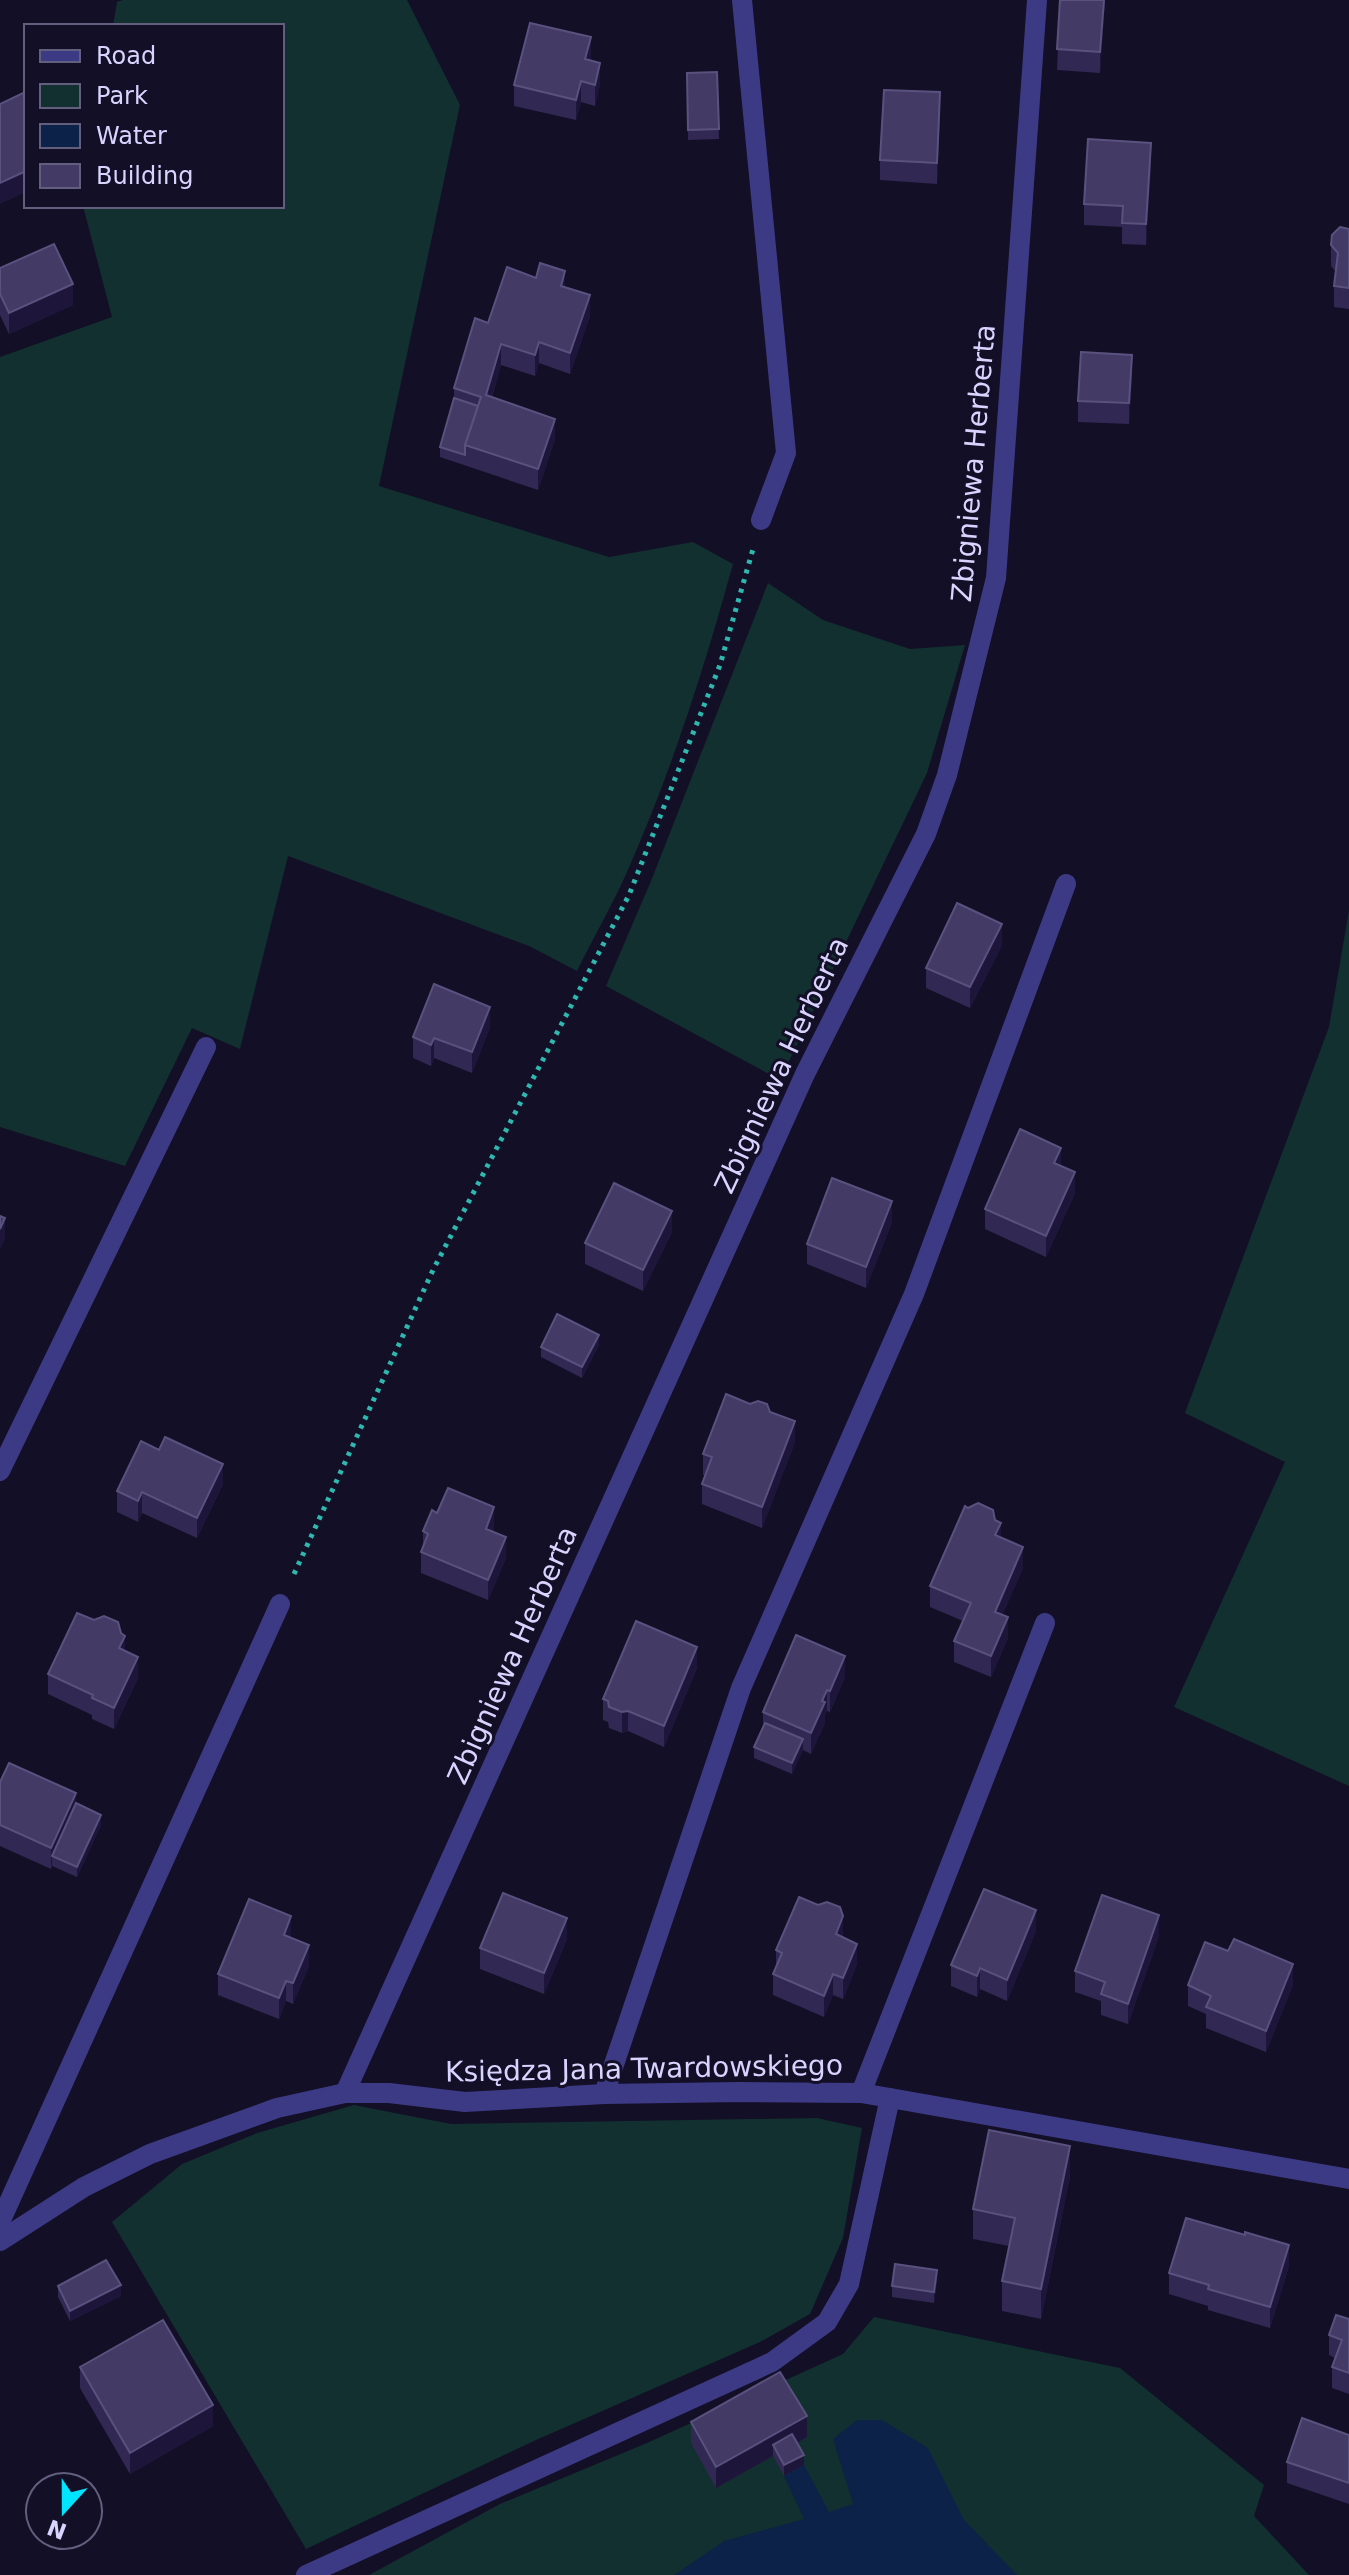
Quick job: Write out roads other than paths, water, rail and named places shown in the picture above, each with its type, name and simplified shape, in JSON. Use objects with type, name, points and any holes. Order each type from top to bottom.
[{"type":"street","points":[[742,0],[786,453],[761,520]]},
{"type":"street","name":"Zbigniewa Herberta","points":[[345,2093],[805,1074],[926,834],[947,775],[996,578],[1037,0]]},
{"type":"street","points":[[604,2094],[741,1688],[914,1294],[1066,884]]},
{"type":"street","points":[[0,1471],[206,1047]]},
{"type":"street","points":[[0,2222],[280,1604]]},
{"type":"street","points":[[861,2093],[1045,1623]]},
{"type":"street","name":"Księdza Jana Twardowskiego","points":[[0,2241],[84,2187],[150,2154],[277,2108],[345,2093],[389,2093],[465,2102],[604,2094],[861,2093],[1349,2179]]},
{"type":"street","points":[[306,2575],[772,2362],[827,2322],[849,2284],[890,2098]]},
{"type":"water","points":[[857,2420],[882,2420],[928,2448],[964,2520],[1017,2575],[674,2575],[724,2541],[804,2519],[784,2476],[804,2465],[829,2512],[853,2504],[833,2439]]}]
